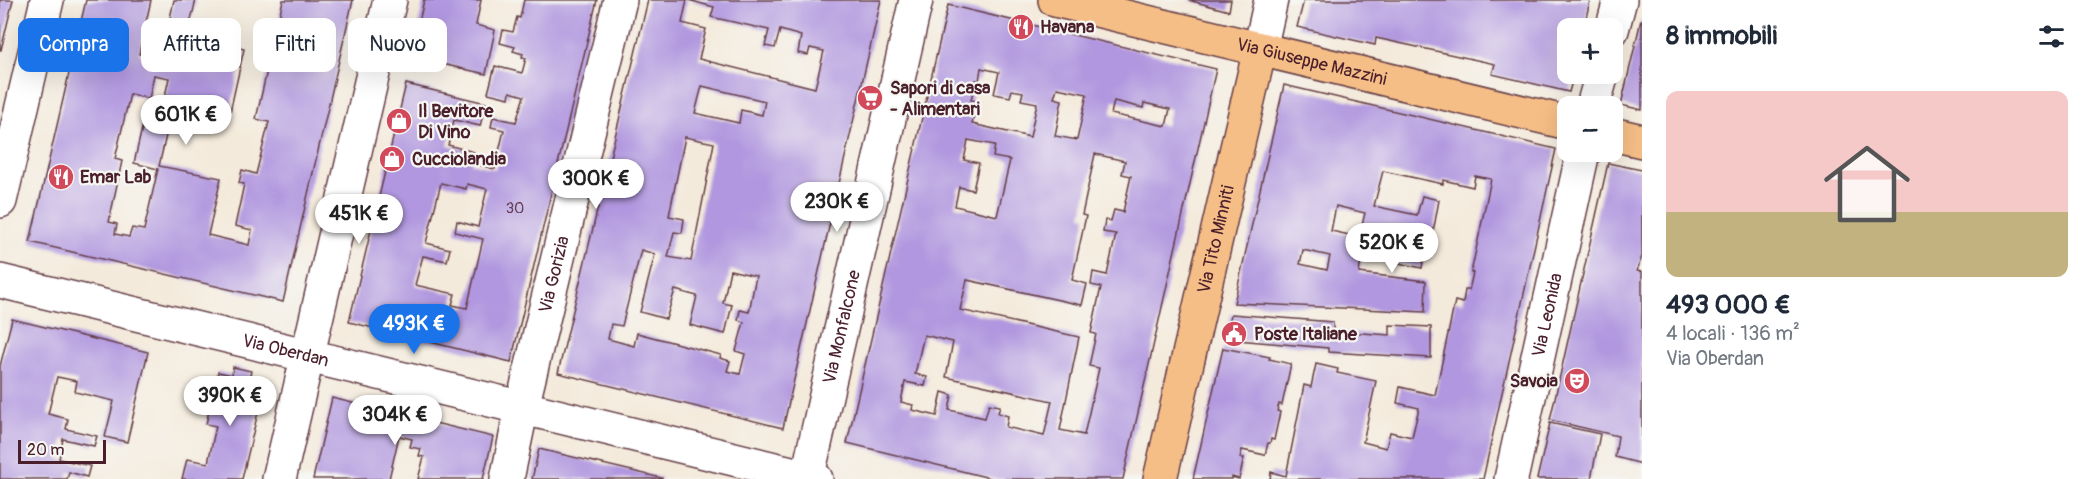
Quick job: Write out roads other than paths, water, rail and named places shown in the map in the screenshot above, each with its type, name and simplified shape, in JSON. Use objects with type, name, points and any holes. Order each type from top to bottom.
[{"type":"main road","name":"Via Giuseppe Mazzini","points":[[1055,0],[1557,120]]},
{"type":"main road","name":"Via Tito Minniti","points":[[1160,479],[1260,49]]},
{"type":"main road","points":[[1623,137],[1642,141]]},
{"type":"street","points":[[0,201],[47,0]]},
{"type":"street","points":[[279,479],[390,0]]},
{"type":"street","name":"Via Gorizia","points":[[507,479],[522,407],[621,0]]},
{"type":"street","name":"Via Monfalcone","points":[[810,478],[916,0]]},
{"type":"street","name":"Via Tito Minniti","points":[[1260,49],[1271,0]]},
{"type":"street","points":[[1615,18],[1620,0]]},
{"type":"street","name":"Via Leonida","points":[[1511,479],[1581,162]]},
{"type":"street","name":"Via Oberdan","points":[[0,281],[810,478]]},
{"type":"place","name":"Havana","points":[[1021,27]]},
{"type":"place","name":"Sapori di casa - Alimentari","points":[[870,98]]},
{"type":"place","name":"Il Bevitore Di Vino","points":[[399,121]]},
{"type":"place","name":"Cucciolandia","points":[[392,159]]},
{"type":"place","name":"Emar Lab","points":[[61,177]]},
{"type":"place","name":"Poste Italiane","points":[[1234,334]]},
{"type":"place","name":"Savoia","points":[[1577,381]]}]
